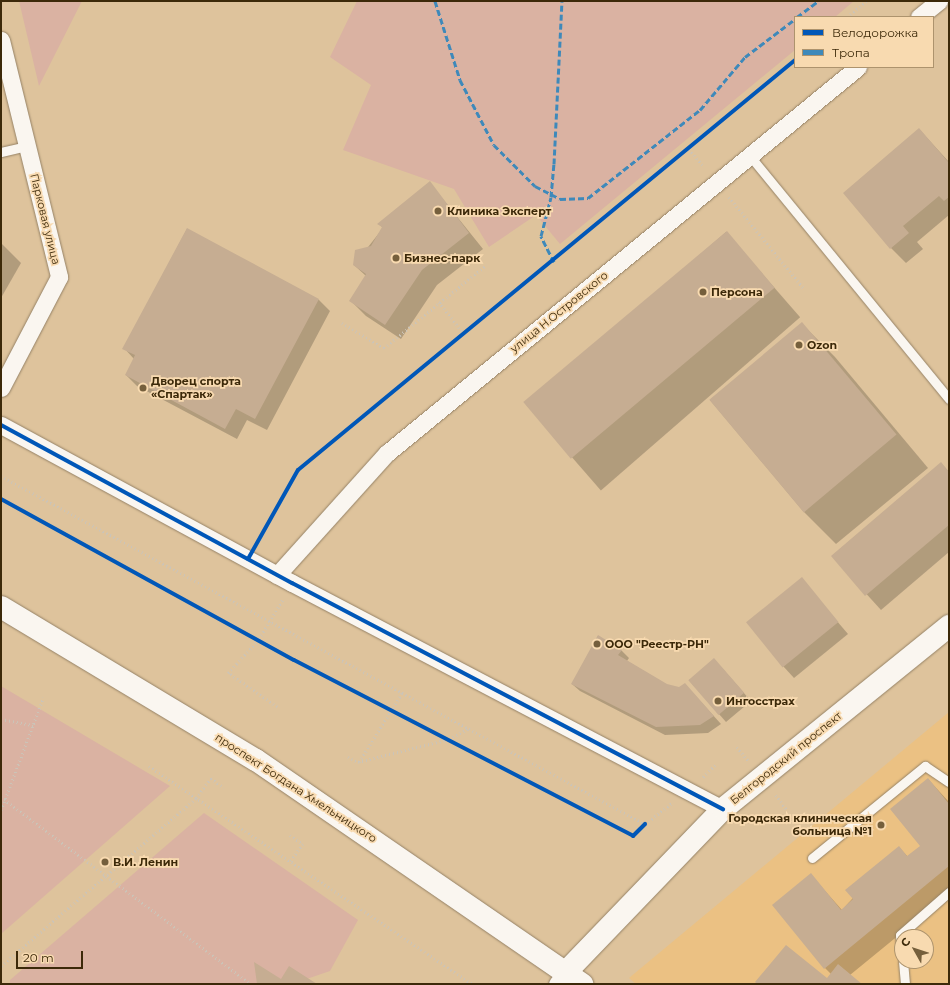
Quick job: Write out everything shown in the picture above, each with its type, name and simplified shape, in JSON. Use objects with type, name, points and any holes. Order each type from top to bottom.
[{"type":"main road","name":"проспект Богдана Хмельницкого","points":[[1,607],[256,760],[547,957],[568,978]]},
{"type":"main road","name":"Белгородский проспект","points":[[568,978],[723,809],[949,626]]},
{"type":"street","points":[[920,16],[939,1]]},
{"type":"street","name":"Парковая улица","points":[[1,40],[59,277],[1,388]]},
{"type":"street","name":"улица Н.Островского","points":[[277,575],[387,453],[857,68]]},
{"type":"street","points":[[1,425],[292,583],[723,809]]},
{"type":"lane","points":[[1,152],[27,146]]},
{"type":"lane","points":[[750,156],[949,399]]},
{"type":"lane","points":[[812,858],[925,766],[949,782]]},
{"type":"lane","points":[[907,929],[949,892]]},
{"type":"lane","points":[[904,969],[906,984]]},
{"type":"path","points":[[848,16],[866,1]]},
{"type":"path","points":[[248,559],[298,470],[465,335],[794,61]]},
{"type":"path","points":[[734,204],[805,290]]},
{"type":"path","points":[[342,323],[384,348],[439,302],[486,266]]},
{"type":"path","points":[[439,302],[465,335]]},
{"type":"path","points":[[1,476],[645,824]]},
{"type":"path","points":[[277,707],[228,673],[259,639],[292,583]]},
{"type":"path","points":[[252,635],[265,642]]},
{"type":"path","points":[[358,762],[394,711],[402,693]]},
{"type":"path","points":[[1,810],[43,698]]},
{"type":"path","points":[[387,707],[401,714]]},
{"type":"path","points":[[1,719],[33,724]]},
{"type":"path","points":[[348,757],[358,762],[449,739],[469,729]]},
{"type":"path","points":[[442,736],[456,743]]},
{"type":"path","points":[[149,766],[472,984]]},
{"type":"path","points":[[1,966],[196,798],[211,778],[224,788]]},
{"type":"path","points":[[641,828],[688,791]]},
{"type":"path","points":[[1,797],[251,984]]},
{"type":"path","points":[[290,835],[303,844],[291,861]]},
{"type":"shaded area","points":[[19,1],[82,1],[39,86]]},
{"type":"shaded area","points":[[357,1],[854,1],[836,16],[794,16],[794,51],[560,244],[536,215],[489,247],[454,189],[343,150],[371,85],[330,57]]},
{"type":"shaded area","points":[[1,686],[170,786],[1,934]]},
{"type":"shaded area","name":"Городская клиническая больница №1","points":[[949,712],[949,984],[636,984],[629,978]]},
{"type":"shaded area","points":[[204,813],[358,920],[330,971],[292,984],[10,984],[10,980]]},
{"type":"building","points":[[919,128],[949,163],[949,197],[944,201],[939,196],[903,226],[909,233],[890,249],[843,193]]},
{"type":"building","name":"Бизнес-парк","points":[[430,181],[469,233],[422,270],[385,325],[349,301],[366,274],[353,265],[355,250],[371,246],[382,227],[377,224]]},
{"type":"building","points":[[187,228],[319,299],[255,419],[236,409],[225,429],[125,375],[135,355],[122,349]]},
{"type":"building","points":[[727,231],[775,288],[571,459],[523,402]]},
{"type":"building","points":[[802,322],[896,435],[804,512],[709,400]]},
{"type":"building","points":[[941,462],[949,472],[949,525],[865,596],[831,556]]},
{"type":"building","points":[[802,577],[839,622],[783,667],[746,622]]},
{"type":"building","points":[[598,635],[622,650],[618,655],[667,684],[679,687],[685,683],[714,716],[700,725],[656,727],[571,684]]},
{"type":"building","points":[[714,658],[744,693],[719,715],[688,680]]},
{"type":"building","points":[[928,778],[949,804],[949,866],[824,969],[772,905],[811,873],[841,910],[853,899],[845,890],[899,846],[907,856],[920,846],[890,809]]},
{"type":"building","points":[[786,945],[827,978],[838,964],[862,984],[757,984],[755,982]]},
{"type":"building","points":[[254,962],[281,979],[289,966],[317,984],[257,984]]},
{"type":"marked path","points":[[435,1],[460,80],[494,145],[535,186],[560,199],[588,198],[700,110],[745,57],[794,20]]},
{"type":"marked path","points":[[554,262],[541,236],[551,197],[554,164],[562,1]]},
{"type":"marked path","points":[[798,16],[818,1]]},
{"type":"cycle path","points":[[248,559],[298,470],[794,61]]},
{"type":"cycle path","points":[[1,425],[292,583],[723,809]]},
{"type":"cycle path","points":[[1,499],[294,660],[633,836],[645,824]]},
{"type":"place","name":"Клиника Эксперт","points":[[438,211]]},
{"type":"place","name":"Бизнес-парк","points":[[396,258]]},
{"type":"place","name":"Персона","points":[[703,292]]},
{"type":"place","name":"Ozon","points":[[799,345]]},
{"type":"place","name":"Дворец спорта «Спартак»","points":[[143,388]]},
{"type":"place","name":"ООО \"Реестр-РН\"","points":[[597,644]]},
{"type":"place","name":"Ингосстрах","points":[[718,701]]},
{"type":"place","name":"Городская клиническая больница №1","points":[[881,825]]},
{"type":"place","name":"В.И. Ленин","points":[[105,862]]}]
